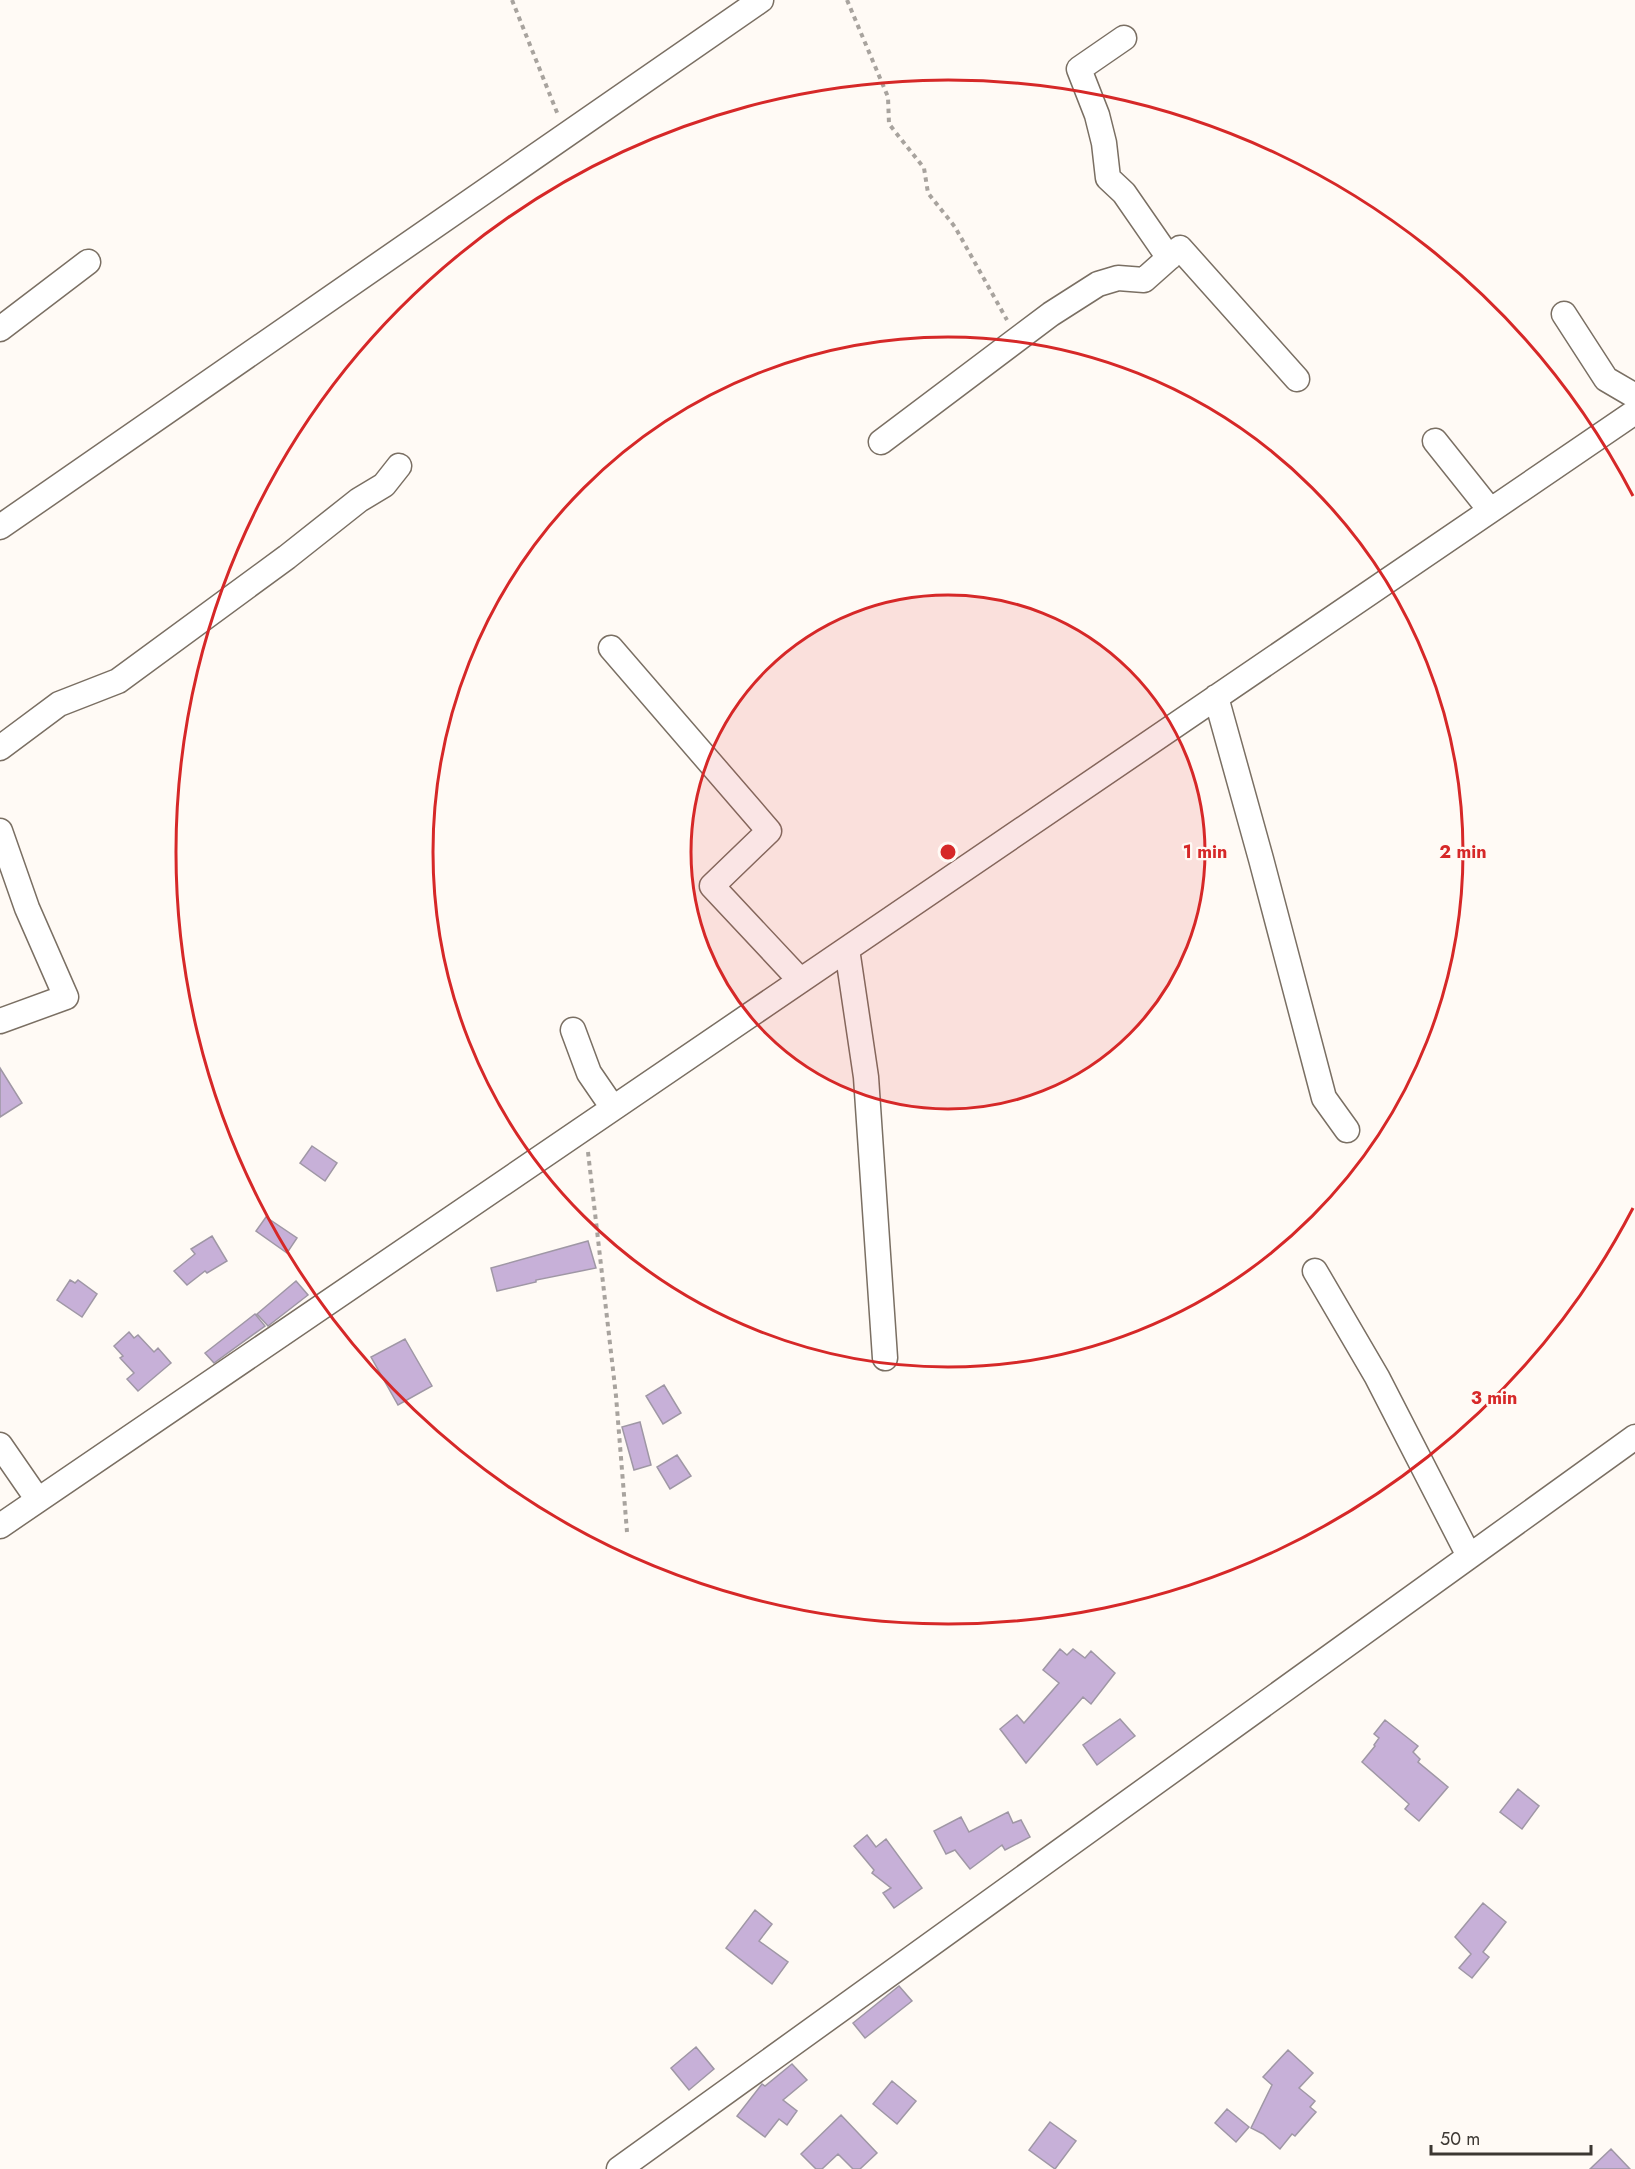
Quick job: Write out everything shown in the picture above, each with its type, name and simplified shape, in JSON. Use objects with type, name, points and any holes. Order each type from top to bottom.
[{"type":"street","points":[[0,527],[566,135],[737,7],[761,0]]},
{"type":"street","points":[[1125,38],[1078,69],[1097,115],[1104,143],[1108,178],[1124,194],[1169,258]]},
{"type":"street","points":[[882,442],[1018,339],[1098,284],[1118,278],[1144,280],[1180,248],[1298,379]]},
{"type":"street","points":[[0,329],[88,262]]},
{"type":"street","points":[[1564,314],[1606,379],[1635,396]]},
{"type":"street","points":[[0,1526],[1635,412]]},
{"type":"street","points":[[1435,441],[1490,510]]},
{"type":"street","points":[[0,748],[59,704],[118,681],[287,557],[359,500],[384,485],[399,466]]},
{"type":"street","points":[[611,648],[770,831],[712,886],[800,980]]},
{"type":"street","points":[[1216,697],[1324,1098],[1347,1130]]},
{"type":"street","points":[[0,831],[27,908],[66,997],[0,1021]]},
{"type":"street","points":[[847,949],[866,1077],[885,1358]]},
{"type":"street","points":[[573,1030],[590,1072],[613,1108]]},
{"type":"street","points":[[1315,1271],[1377,1377],[1469,1556]]},
{"type":"street","points":[[619,2169],[1635,1437]]},
{"type":"street","points":[[0,1445],[38,1500]]},
{"type":"path","points":[[512,0],[566,135]]},
{"type":"path","points":[[847,0],[888,97],[888,124],[924,168],[928,193],[955,227],[1018,339]]},
{"type":"path","points":[[585,1127],[616,1396],[627,1532]]},
{"type":"building","points":[[0,1068],[22,1103],[0,1117]]},
{"type":"building","points":[[312,1146],[337,1163],[325,1181],[300,1163]]},
{"type":"building","points":[[266,1217],[297,1238],[287,1253],[256,1231]]},
{"type":"building","points":[[212,1236],[227,1261],[207,1273],[205,1271],[187,1285],[174,1271],[195,1254],[191,1249]]},
{"type":"building","points":[[588,1241],[596,1268],[536,1280],[536,1282],[497,1291],[491,1268]]},
{"type":"building","points":[[70,1280],[75,1283],[78,1280],[97,1294],[82,1317],[57,1300]]},
{"type":"building","points":[[296,1281],[308,1295],[268,1326],[257,1314]]},
{"type":"building","points":[[255,1314],[265,1326],[214,1363],[205,1353]]},
{"type":"building","points":[[129,1332],[134,1338],[138,1335],[154,1352],[158,1348],[171,1363],[138,1391],[127,1379],[134,1373],[120,1358],[123,1356],[114,1346]]},
{"type":"building","points":[[405,1339],[432,1386],[398,1405],[371,1357]]},
{"type":"building","points":[[664,1385],[681,1413],[663,1424],[646,1396]]},
{"type":"building","points":[[640,1422],[651,1465],[634,1470],[622,1427]]},
{"type":"building","points":[[677,1455],[691,1476],[670,1489],[657,1467]]},
{"type":"building","points":[[1060,1649],[1067,1655],[1073,1649],[1085,1658],[1091,1651],[1115,1673],[1091,1704],[1083,1697],[1026,1763],[1000,1729],[1017,1715],[1024,1723],[1059,1683],[1043,1670]]},
{"type":"building","points":[[1120,1719],[1135,1736],[1097,1765],[1083,1745]]},
{"type":"building","points":[[1385,1720],[1418,1746],[1413,1752],[1420,1759],[1418,1762],[1448,1787],[1419,1821],[1405,1809],[1409,1804],[1362,1762],[1375,1746],[1379,1738],[1374,1734]]},
{"type":"building","points":[[1518,1789],[1539,1806],[1522,1829],[1500,1812]]},
{"type":"building","points":[[1008,1812],[1013,1823],[1021,1820],[1030,1837],[1005,1850],[1002,1845],[970,1869],[955,1850],[946,1854],[934,1831],[961,1817],[969,1832]]},
{"type":"building","points":[[867,1835],[876,1847],[886,1839],[922,1888],[894,1908],[883,1893],[891,1888],[872,1873],[874,1870],[854,1846]]},
{"type":"building","points":[[1483,1903],[1506,1922],[1483,1952],[1489,1957],[1472,1978],[1459,1968],[1471,1954],[1455,1937]]},
{"type":"building","points":[[755,1910],[772,1924],[759,1941],[788,1962],[772,1984],[726,1948]]},
{"type":"building","points":[[899,1986],[912,2001],[865,2038],[853,2023]]},
{"type":"building","points":[[696,2047],[714,2069],[689,2090],[671,2068]]},
{"type":"building","points":[[1288,2050],[1313,2073],[1299,2088],[1315,2101],[1310,2107],[1316,2112],[1295,2136],[1292,2134],[1280,2149],[1263,2134],[1251,2128],[1272,2085],[1263,2077]]},
{"type":"building","points":[[792,2064],[807,2080],[783,2100],[797,2111],[787,2125],[779,2119],[765,2137],[737,2116],[762,2084],[765,2086]]},
{"type":"building","points":[[892,2081],[916,2101],[897,2124],[873,2104]]},
{"type":"building","points":[[1227,2109],[1249,2127],[1236,2142],[1215,2123]]},
{"type":"building","points":[[841,2115],[877,2153],[860,2169],[853,2169],[838,2154],[822,2169],[816,2169],[801,2154]]},
{"type":"building","points":[[1050,2122],[1076,2141],[1055,2169],[1029,2150]]},
{"type":"building","points":[[1611,2149],[1630,2169],[1590,2169]]}]
